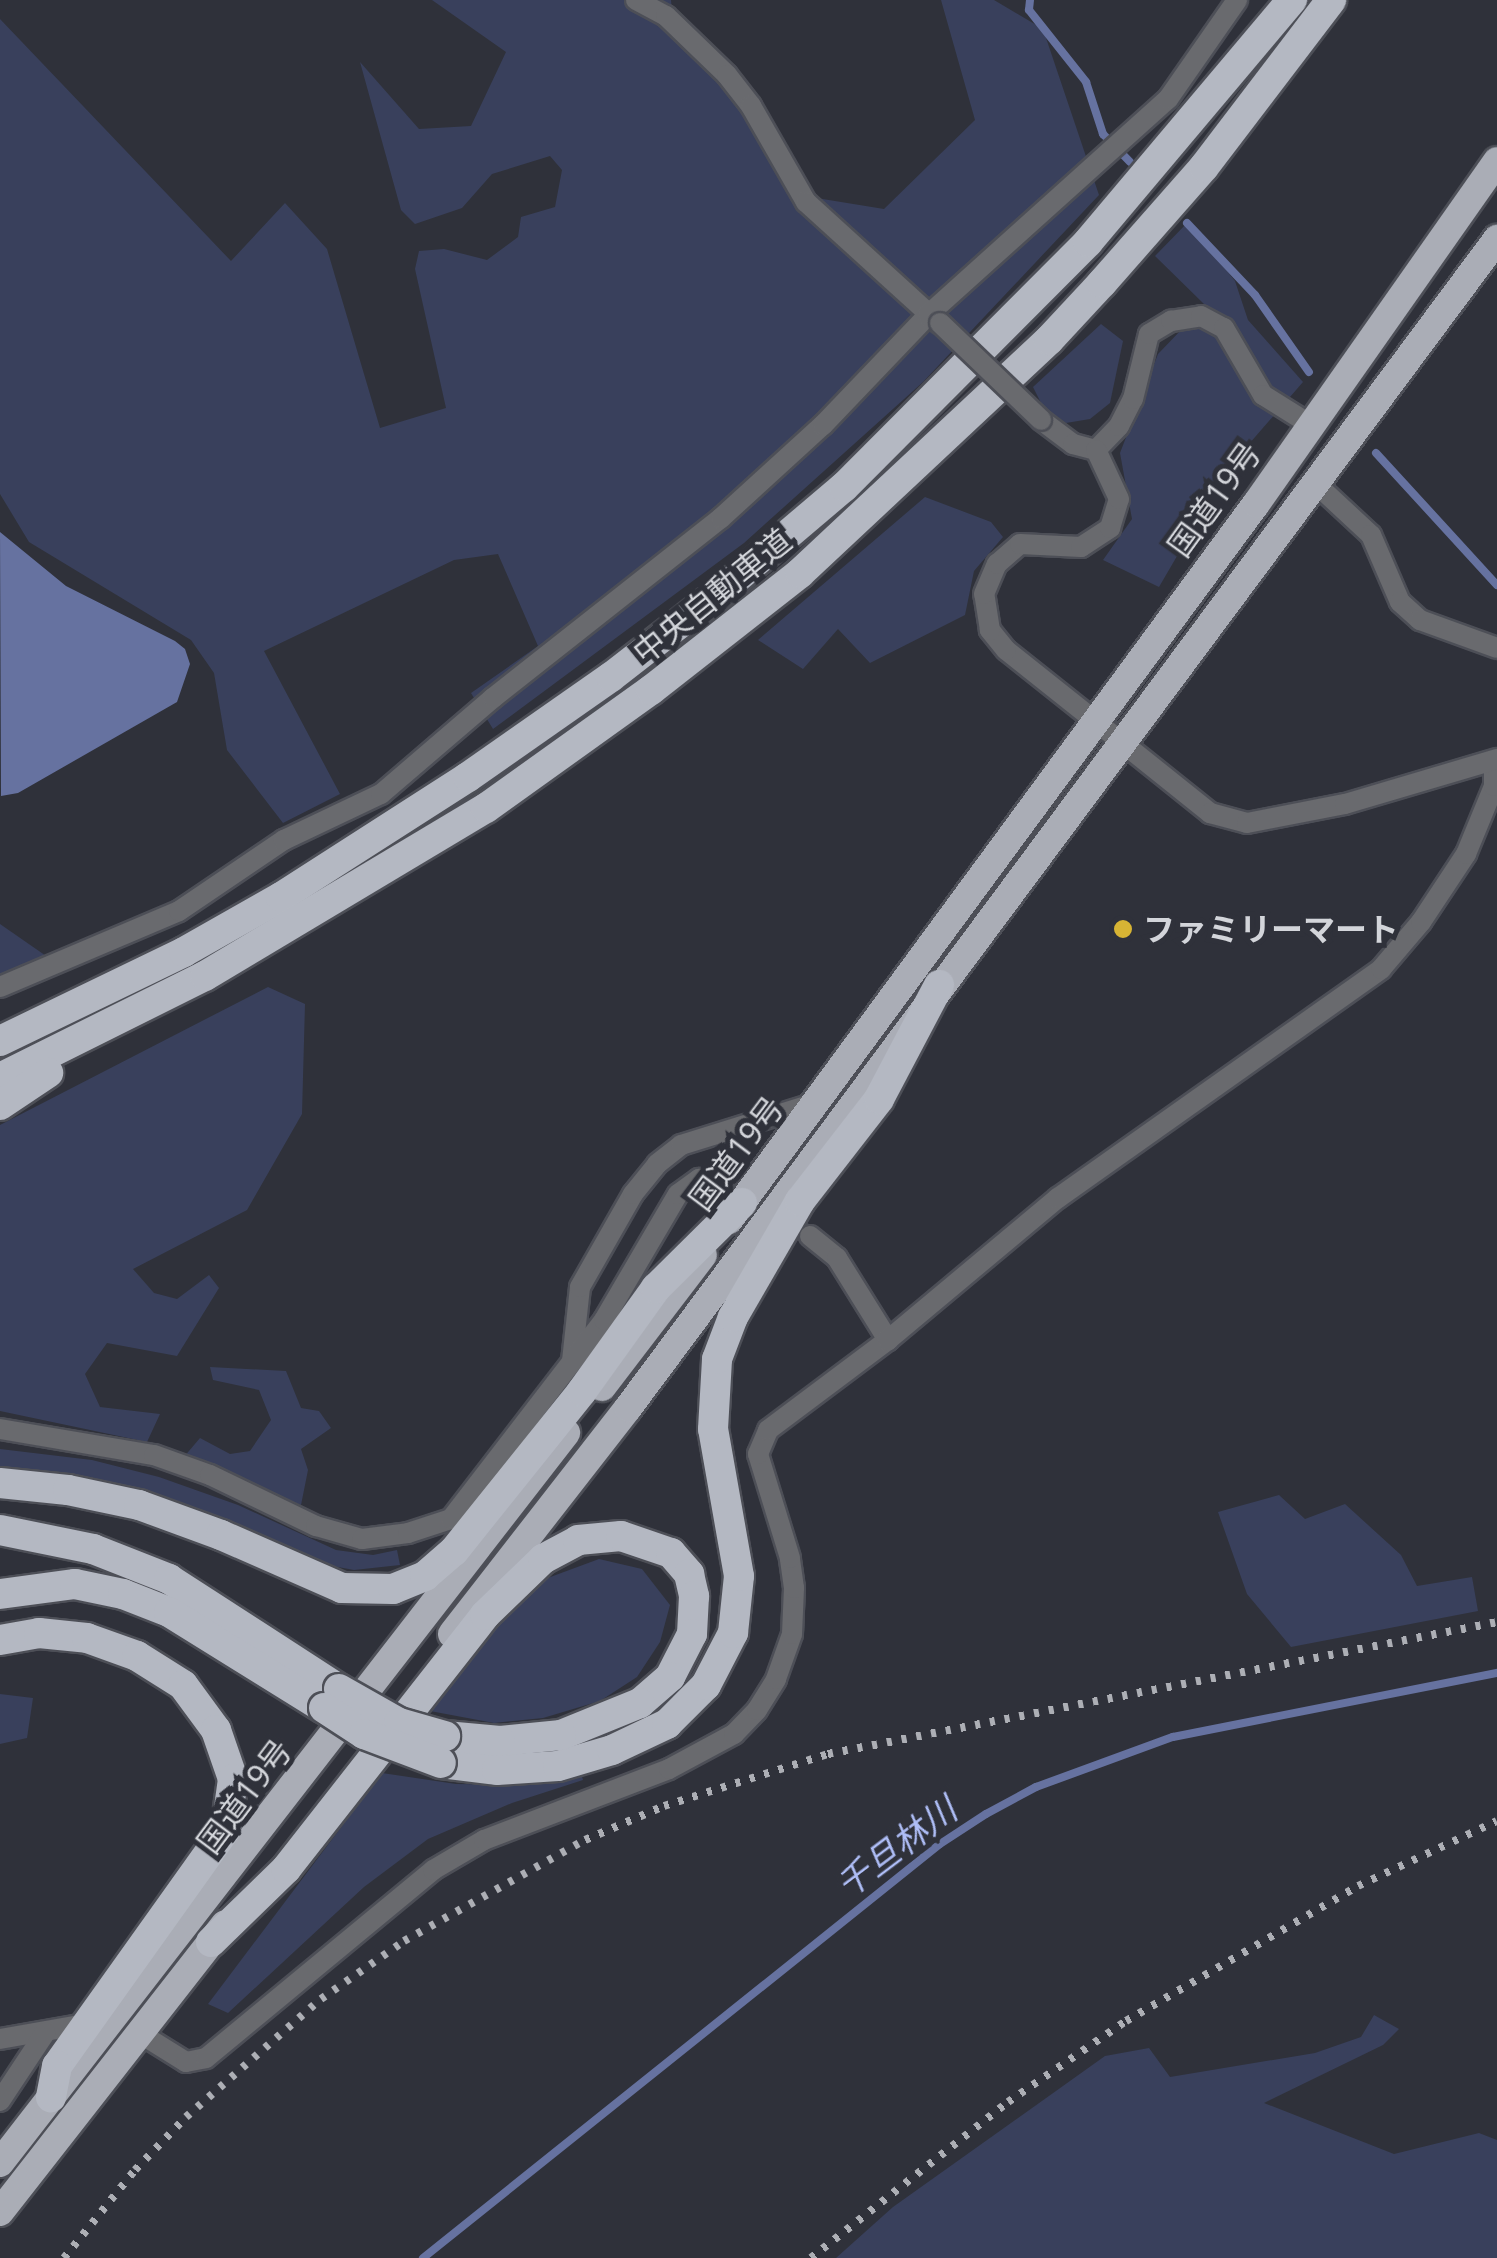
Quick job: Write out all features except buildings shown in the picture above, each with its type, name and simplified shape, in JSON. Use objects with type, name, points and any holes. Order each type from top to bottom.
[{"type":"highway","name":"中央自動車道","points":[[0,1041],[184,952],[281,896],[468,777],[611,676],[720,592],[844,487],[1088,242],[1292,0]]},
{"type":"highway","name":"中央自動車道","points":[[0,1078],[142,1011],[486,808],[652,690],[800,573],[1049,340],[1102,283],[1204,167],[1332,0]]},
{"type":"highway","name":"国道19号","points":[[102,2018],[194,1918],[732,1196],[816,1103],[1311,426],[1497,161]]},
{"type":"highway","name":"国道19号","points":[[0,2212],[628,1408],[939,984],[1497,239]]},
{"type":"highway","points":[[0,1594],[76,1584],[123,1594],[168,1612],[331,1699],[398,1723],[443,1750],[497,1770],[558,1766],[612,1750],[667,1724],[706,1684],[733,1633],[738,1576],[713,1430],[717,1359],[733,1317],[800,1201],[878,1099],[939,984]]},
{"type":"highway","points":[[0,1104],[142,1011]]},
{"type":"highway","points":[[0,1483],[68,1490],[139,1506],[221,1535],[342,1588],[393,1589],[425,1576],[454,1551],[582,1391],[656,1288],[732,1196]]},
{"type":"highway","points":[[0,1530],[93,1550],[169,1579],[331,1699]]},
{"type":"highway","points":[[211,1942],[286,1870],[486,1615],[543,1558],[578,1540],[621,1536],[671,1554],[689,1574],[694,1596],[692,1634],[670,1677],[640,1704],[561,1736],[443,1750]]},
{"type":"highway","points":[[0,1640],[39,1632],[88,1638],[137,1656],[183,1685],[216,1730],[233,1779],[226,1829],[102,2018],[57,2066],[51,2096],[0,2163]]},
{"type":"street","points":[[636,0],[666,16],[727,75],[751,106],[806,202],[1041,420],[1073,444],[1096,450]]},
{"type":"street","points":[[0,987],[180,911],[284,840],[381,794],[493,698],[721,518],[1168,99],[1237,0]]},
{"type":"street","points":[[1096,450],[1119,426],[1133,398],[1149,334],[1171,320],[1200,316],[1224,328],[1263,395],[1311,426]]},
{"type":"street","points":[[141,2034],[186,2062],[206,2058],[433,1870],[484,1840],[669,1769],[734,1734],[776,1679],[794,1611],[790,1558],[758,1454],[760,1442],[776,1424],[888,1340],[1058,1198],[1380,969],[1421,922],[1466,854],[1494,786],[1496,760],[1345,804],[1248,823],[1210,813],[1006,650],[990,630],[984,594],[997,564],[1020,544],[1081,547],[1110,528],[1118,499],[1096,450]]},
{"type":"street","points":[[1315,484],[1371,535],[1400,602],[1420,620],[1497,648]]},
{"type":"street","points":[[572,1363],[580,1287],[633,1194],[657,1164],[681,1145],[816,1103]]},
{"type":"street","points":[[0,1428],[154,1455],[210,1474],[316,1526],[362,1539],[408,1533],[450,1519],[604,1320],[678,1194],[699,1179],[732,1196]]},
{"type":"street","points":[[810,1236],[837,1258],[888,1340]]},
{"type":"street","points":[[0,2039],[45,2033],[102,2018]]},
{"type":"street","points":[[0,2101],[45,2033]]},
{"type":"shaded area","points":[[432,0],[671,0],[674,37],[720,80],[743,109],[792,194],[884,209],[975,120],[941,0],[994,0],[1043,29],[1099,195],[923,382],[744,543],[493,729],[471,693],[538,646],[498,554],[454,560],[264,651],[340,794],[283,823],[227,750],[214,673],[191,640],[29,542],[0,494],[0,19],[231,261],[285,203],[327,249],[380,428],[446,408],[415,269],[419,251],[444,249],[487,260],[518,237],[521,217],[555,207],[562,170],[550,156],[492,174],[462,208],[415,224],[401,210],[360,62],[419,129],[471,126],[506,52]]},
{"type":"shaded area","points":[[1188,222],[1235,281],[1248,320],[1303,382],[1229,467],[1159,587],[1103,560],[1132,519],[1120,453],[1158,354],[1205,305],[1155,256]]},
{"type":"shaded area","points":[[1101,324],[1123,341],[1110,403],[1090,419],[1066,423],[1043,407],[1033,387]]},
{"type":"shaded area","points":[[925,497],[991,522],[1003,537],[974,571],[965,615],[870,663],[838,629],[803,669],[758,640]]},
{"type":"shaded area","points":[[0,532],[66,586],[175,641],[185,649],[190,664],[177,702],[18,793],[1,796]]},
{"type":"shaded area","points":[[0,924],[49,958],[0,975]]},
{"type":"shaded area","points":[[268,987],[305,1004],[302,1114],[247,1210],[133,1269],[154,1293],[177,1299],[209,1275],[219,1288],[177,1356],[107,1343],[85,1374],[100,1407],[160,1414],[147,1442],[0,1411],[0,1125]]},
{"type":"shaded area","points":[[210,1367],[286,1371],[301,1408],[319,1411],[331,1428],[301,1449],[308,1470],[301,1505],[183,1458],[200,1438],[230,1454],[250,1451],[271,1420],[259,1390],[213,1380]]},
{"type":"shaded area","points":[[0,1449],[92,1460],[159,1477],[238,1505],[336,1550],[373,1555],[397,1550],[400,1565],[354,1570],[311,1562],[0,1476]]},
{"type":"shaded area","points":[[1279,1495],[1305,1519],[1345,1504],[1401,1555],[1417,1586],[1472,1577],[1478,1611],[1291,1647],[1247,1594],[1218,1512]]},
{"type":"shaded area","points":[[599,1559],[642,1569],[670,1605],[660,1642],[637,1677],[600,1701],[543,1718],[494,1723],[430,1711],[496,1627],[545,1579]]},
{"type":"shaded area","points":[[0,1694],[33,1698],[27,1738],[0,1744]]},
{"type":"shaded area","points":[[382,1773],[456,1784],[528,1785],[581,1773],[583,1780],[512,1803],[428,1839],[364,1887],[228,2013],[208,2004]]},
{"type":"shaded area","points":[[1374,2015],[1399,2029],[1383,2045],[1264,2103],[1394,2154],[1479,2133],[1497,2140],[1497,2258],[836,2258],[893,2207],[1105,2056],[1149,2048],[1170,2077],[1315,2053],[1361,2037]]},
{"type":"waterway","points":[[1030,0],[1029,10],[1086,82],[1103,134],[1130,162]]},
{"type":"waterway","points":[[1187,223],[1255,295],[1309,372]]},
{"type":"waterway","points":[[1376,453],[1497,585]]},
{"type":"waterway","name":"千旦林川","points":[[423,2258],[940,1844],[986,1814],[1036,1787],[1173,1737],[1497,1673]]},
{"type":"tunnel","points":[[722,1188],[810,1236]]},
{"type":"railway","points":[[64,2258],[135,2170],[186,2117],[321,1999],[404,1941],[585,1840],[664,1806],[828,1754],[1497,1622]]},
{"type":"railway","points":[[811,2258],[1008,2102],[1126,2021],[1358,1886],[1497,1821]]},
{"type":"place","name":"ファミリーマート","points":[[1123,929]]}]
